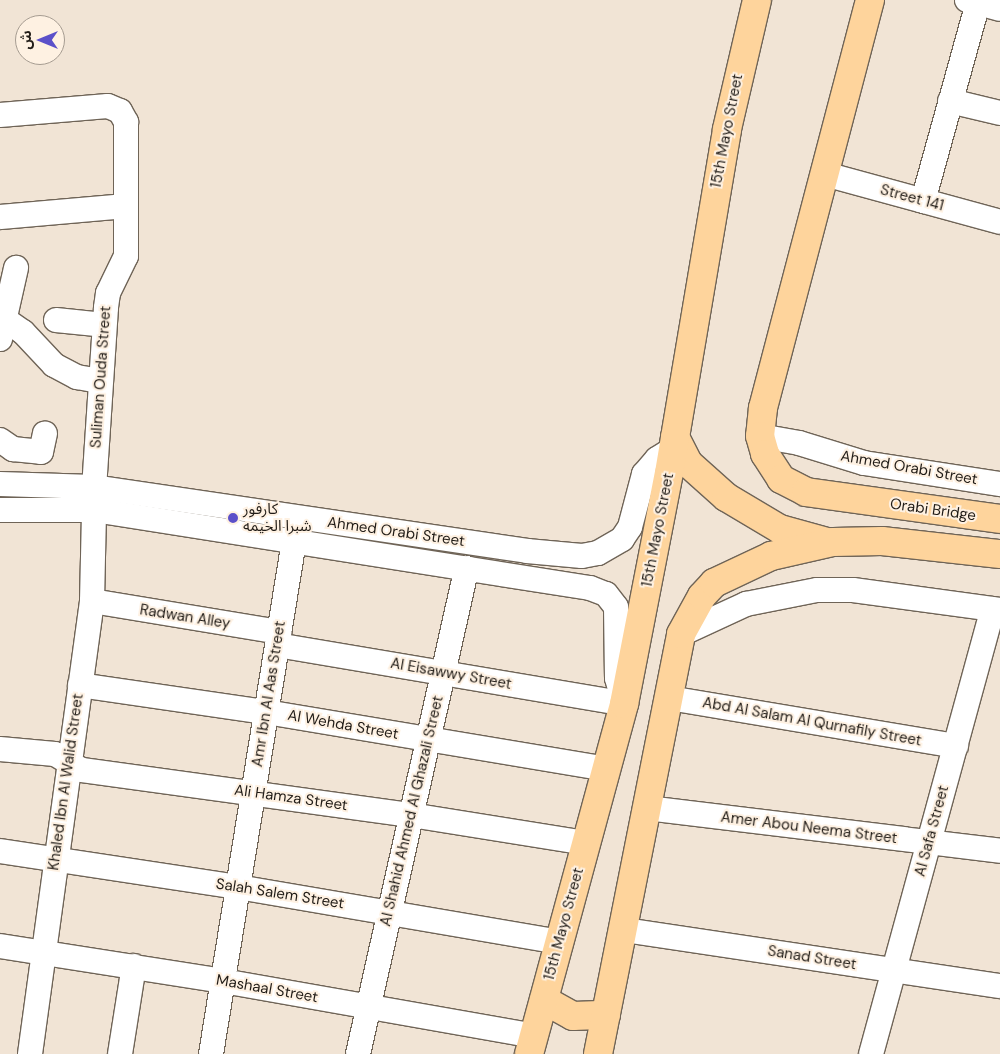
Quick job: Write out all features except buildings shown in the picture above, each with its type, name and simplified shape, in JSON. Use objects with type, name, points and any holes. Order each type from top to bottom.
[{"type":"main road","name":"15th Mayo Street","points":[[532,1045],[624,704],[674,443],[725,139],[757,0]]},
{"type":"main road","points":[[760,436],[762,408],[870,0]]},
{"type":"main road","name":"Orabi Bridge","points":[[760,436],[775,472],[788,484],[806,492],[1000,519]]},
{"type":"main road","points":[[674,443],[688,463],[726,497],[780,529],[833,542]]},
{"type":"main road","points":[[598,1054],[681,634],[692,609],[714,583],[771,556],[833,542],[882,541],[1000,554]]},
{"type":"main road","points":[[544,1000],[573,1016],[606,1015]]},
{"type":"street","points":[[923,201],[950,101],[982,4]]},
{"type":"street","points":[[950,101],[1000,113]]},
{"type":"street","name":"Suliman Ouda Street","points":[[0,115],[108,106],[120,111],[126,122],[126,256],[108,293],[99,381],[94,498]]},
{"type":"street","name":"Street 141","points":[[824,174],[1000,222]]},
{"type":"street","points":[[0,218],[126,206]]},
{"type":"street","points":[[16,268],[2,325],[23,332],[54,365],[77,377],[99,381]]},
{"type":"street","points":[[56,320],[104,325]]},
{"type":"street","points":[[8,484],[9,445],[42,452],[45,433]]},
{"type":"street","name":"Ahmed Orabi Street","points":[[760,436],[799,444],[864,463],[1000,484]]},
{"type":"street","name":"Ahmed Orabi Street","points":[[8,484],[94,498],[517,550],[582,556],[598,553],[622,539],[630,527],[644,474],[674,443]]},
{"type":"street","name":"Ahmed Orabi Street","points":[[0,510],[94,498],[294,541],[590,588],[606,594],[618,616],[617,678],[624,704]]},
{"type":"street","name":"Khaled Ibn Al Walid Street","points":[[30,1054],[92,601],[94,498]]},
{"type":"street","name":"Amr Ibn Al Aas Street","points":[[211,1054],[294,541]]},
{"type":"street","name":"Al Shahid Ahmed Al Ghazali Street","points":[[358,1054],[466,568]]},
{"type":"street","points":[[681,634],[746,604],[817,590],[853,590],[996,609]]},
{"type":"street","name":"Radwan Alley","points":[[92,601],[278,639]]},
{"type":"street","name":"Al Safa Street","points":[[871,1054],[996,609]]},
{"type":"street","name":"Al Eisawwy Street","points":[[278,639],[443,673],[624,704]]},
{"type":"street","name":"Al Wehda Street","points":[[80,685],[266,712],[606,769]]},
{"type":"street","name":"Abd Al Salam Al Qurnafily Street","points":[[669,698],[956,746]]},
{"type":"street","name":"Ali Hamza Street","points":[[0,749],[55,754],[82,770],[411,815],[586,843]]},
{"type":"street","name":"Amer Abou Neema Street","points":[[647,808],[1000,851]]},
{"type":"street","name":"Salah Salem Street","points":[[0,851],[238,887],[560,942]]},
{"type":"street","name":"Sanad Street","points":[[624,930],[1000,986]]},
{"type":"street","name":"Mashaal Street","points":[[0,946],[134,966],[369,1007],[532,1045]]},
{"type":"street","points":[[120,1054],[134,966]]},
{"type":"place","name":"كارفور شبرا الخيمه","points":[[233,518]]}]
